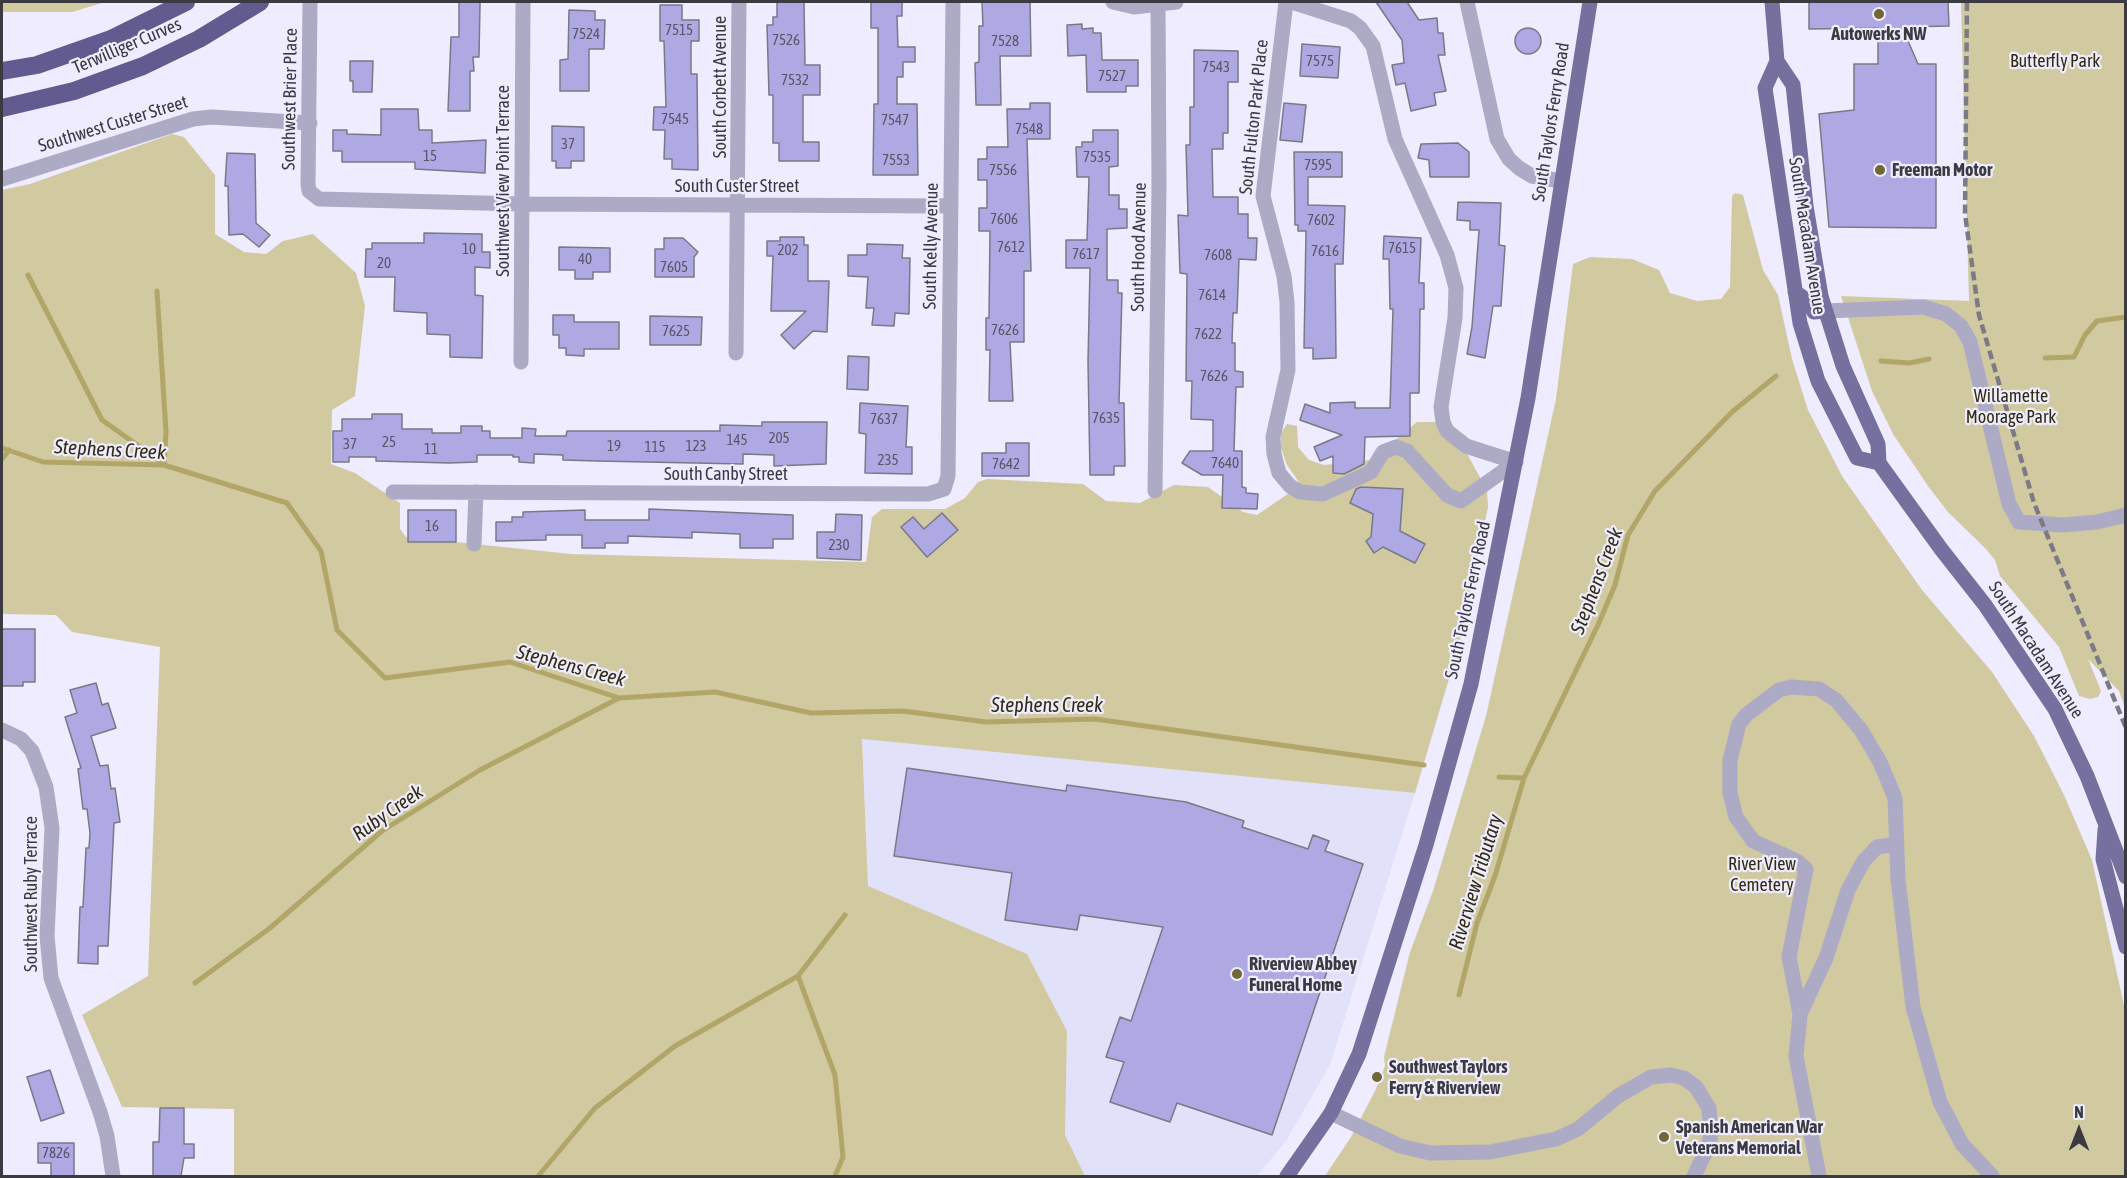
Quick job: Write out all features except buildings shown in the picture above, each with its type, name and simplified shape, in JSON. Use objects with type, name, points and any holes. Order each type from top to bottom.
[{"type":"highway","name":"Terwilliger Curves","points":[[2,71],[37,65],[111,39],[186,2]]},
{"type":"highway","name":"Terwilliger Curves","points":[[2,108],[74,91],[143,66],[199,39],[260,2]]},
{"type":"main road","name":"South Macadam Avenue","points":[[1772,2],[1777,61],[1766,88],[1795,291],[1809,355],[1840,427],[1857,458],[1880,463]]},
{"type":"main road","name":"South Taylors Ferry Road","points":[[1287,1176],[1331,1113],[1359,1054],[1432,825],[1473,674],[1516,462],[1588,4]]},
{"type":"main road","name":"South Macadam Avenue","points":[[1777,61],[1794,85],[1806,206],[1817,277],[1825,311],[1843,366],[1878,444],[1880,463],[1941,549],[1985,605],[2055,709],[2087,776],[2126,877]]},
{"type":"main road","points":[[1795,291],[1808,302],[1814,312],[1825,311]]},
{"type":"main road","points":[[2106,824],[2103,859],[2126,947]]},
{"type":"street","name":"Southwest Brier Place","points":[[310,2],[308,183],[313,195],[327,200],[522,204]]},
{"type":"street","name":"Southwest View Point Terrace","points":[[521,362],[523,2]]},
{"type":"street","name":"South Corbett Avenue","points":[[736,353],[740,2]]},
{"type":"street","name":"South Kelly Avenue","points":[[944,489],[948,476],[953,2]]},
{"type":"street","points":[[1113,2],[1134,7],[1176,2]]},
{"type":"street","name":"South Fulton Park Place","points":[[1286,2],[1263,196],[1284,276],[1288,311],[1288,370],[1274,427],[1276,463],[1279,473],[1290,486],[1300,492],[1323,494],[1371,472],[1383,452],[1396,447],[1407,451],[1447,495],[1457,501],[1466,500],[1516,462]]},
{"type":"street","points":[[1292,2],[1351,21],[1360,28],[1372,46],[1398,147],[1448,255],[1456,288],[1455,318],[1441,407],[1443,422],[1447,431],[1466,446],[1516,462]]},
{"type":"street","points":[[1467,2],[1497,140],[1509,159],[1519,168],[1532,176],[1561,181]]},
{"type":"street","name":"South Hood Avenue","points":[[1155,491],[1160,186],[1158,4]]},
{"type":"street","name":"Southwest Custer Street","points":[[2,179],[193,119],[211,117],[309,123]]},
{"type":"street","name":"South Custer Street","points":[[522,204],[951,206]]},
{"type":"street","points":[[1825,311],[1924,307],[1946,314],[1961,326],[1970,342],[2009,504],[2019,522],[2063,525],[2097,522],[2126,515]]},
{"type":"street","name":"South Canby Street","points":[[393,492],[928,494],[944,489]]},
{"type":"street","points":[[474,544],[476,492]]},
{"type":"street","points":[[1819,1176],[1796,1056],[1800,1014],[1789,957],[1807,874],[1797,861],[1753,841],[1736,817],[1730,793],[1730,760],[1734,735],[1746,715],[1779,690],[1791,687],[1819,689],[1836,700],[1861,730],[1880,762],[1895,798],[1898,879],[1913,1007],[1940,1102],[1962,1144],[1992,1176]]},
{"type":"street","name":"Southwest Ruby Terrace","points":[[2,730],[21,739],[32,751],[46,787],[52,828],[47,936],[51,978],[100,1112],[107,1136],[113,1176]]},
{"type":"street","points":[[1800,1014],[1826,958],[1848,890],[1863,862],[1877,847],[1897,844]]},
{"type":"street","points":[[1331,1113],[1400,1146],[1430,1153],[1490,1152],[1556,1139],[1578,1129],[1618,1096],[1651,1077],[1671,1075],[1684,1078],[1696,1087],[1709,1108],[1711,1134],[1708,1147],[1694,1176]]},
{"type":"shaded area","points":[[862,739],[1415,793],[1330,1065],[1286,1141],[1257,1176],[1085,1176],[1065,1135],[1067,1031],[1027,954],[868,886]]},
{"type":"green space","points":[[2,2],[105,2],[72,12],[2,12]]},
{"type":"green space","name":"Willamette Moorage Park","points":[[1961,2],[2125,2],[2125,708],[2119,691],[2088,659],[2101,691],[2098,697],[2090,699],[2079,696],[2059,647],[2000,576],[1995,560],[1948,512],[1928,486],[1893,434],[1872,391],[1841,296],[1969,301]]},
{"type":"green space","points":[[172,134],[184,137],[215,175],[215,234],[244,252],[266,254],[283,241],[313,234],[356,273],[365,306],[355,396],[332,410],[331,464],[355,473],[400,503],[400,529],[406,537],[571,554],[866,562],[872,517],[882,509],[945,509],[965,498],[978,482],[987,479],[1083,484],[1106,501],[1140,503],[1174,485],[1208,487],[1243,512],[1257,515],[1301,485],[1287,465],[1281,448],[1281,433],[1287,424],[1297,426],[1298,447],[1309,460],[1324,465],[1371,460],[1417,422],[1435,422],[1445,436],[1466,452],[1487,490],[1488,507],[1459,645],[1415,793],[862,739],[868,886],[1027,954],[1067,1031],[1065,1135],[1085,1176],[234,1176],[234,1109],[122,1107],[82,1015],[148,976],[160,647],[72,632],[56,615],[2,614],[2,190],[30,184]]},
{"type":"green space","name":"River View Cemetery","points":[[1735,193],[1743,195],[1763,270],[1778,295],[1792,359],[1808,410],[1842,476],[1922,590],[1992,672],[2034,736],[2064,795],[2092,860],[2125,1010],[2125,1176],[1325,1176],[1351,1137],[1385,1066],[1384,1057],[1410,952],[1433,891],[1486,716],[1556,399],[1573,264],[1590,257],[1632,259],[1659,270],[1670,293],[1697,301],[1721,299],[1730,287],[1732,196]]},
{"type":"waterway","points":[[28,275],[102,420],[164,464]]},
{"type":"waterway","points":[[157,291],[166,432],[164,465]]},
{"type":"waterway","name":"Stephens Creek","points":[[2045,358],[2074,357],[2085,335],[2097,321],[2126,317]]},
{"type":"waterway","name":"Stephens Creek","points":[[1881,361],[1909,363],[1929,359]]},
{"type":"waterway","name":"Stephens Creek","points":[[1499,777],[1524,778],[1598,625],[1615,585],[1628,535],[1655,491],[1732,412],[1776,376]]},
{"type":"waterway","name":"Stephens Creek","points":[[2,448],[43,462],[164,465],[287,503],[321,551],[337,630],[385,678],[510,662],[619,698],[715,692],[811,713],[903,711],[986,722],[1095,719],[1424,765]]},
{"type":"waterway","points":[[2,459],[9,450]]},
{"type":"waterway","name":"Ruby Creek","points":[[195,983],[270,928],[382,831],[480,770],[619,698]]},
{"type":"waterway","name":"Riverview Tributary","points":[[1459,995],[1477,923],[1495,876],[1524,778]]},
{"type":"waterway","points":[[835,1176],[843,1157],[835,1075],[798,976],[845,915]]},
{"type":"waterway","points":[[539,1175],[595,1108],[675,1046],[798,976]]},
{"type":"railway","points":[[1967,2],[1965,214],[1979,315],[2034,503],[2126,728]]},
{"type":"place","name":"Autowerks NW","points":[[1879,14]]},
{"type":"place","name":"Freeman Motor","points":[[1880,170]]},
{"type":"place","name":"Riverview Abbey Funeral Home","points":[[1237,974]]},
{"type":"place","name":"Southwest Taylors Ferry & Riverview","points":[[1377,1077]]},
{"type":"place","name":"Spanish American War Veterans Memorial","points":[[1664,1137]]},
{"type":"park label","name":"Butterfly Park","points":[[2055,61]]}]
